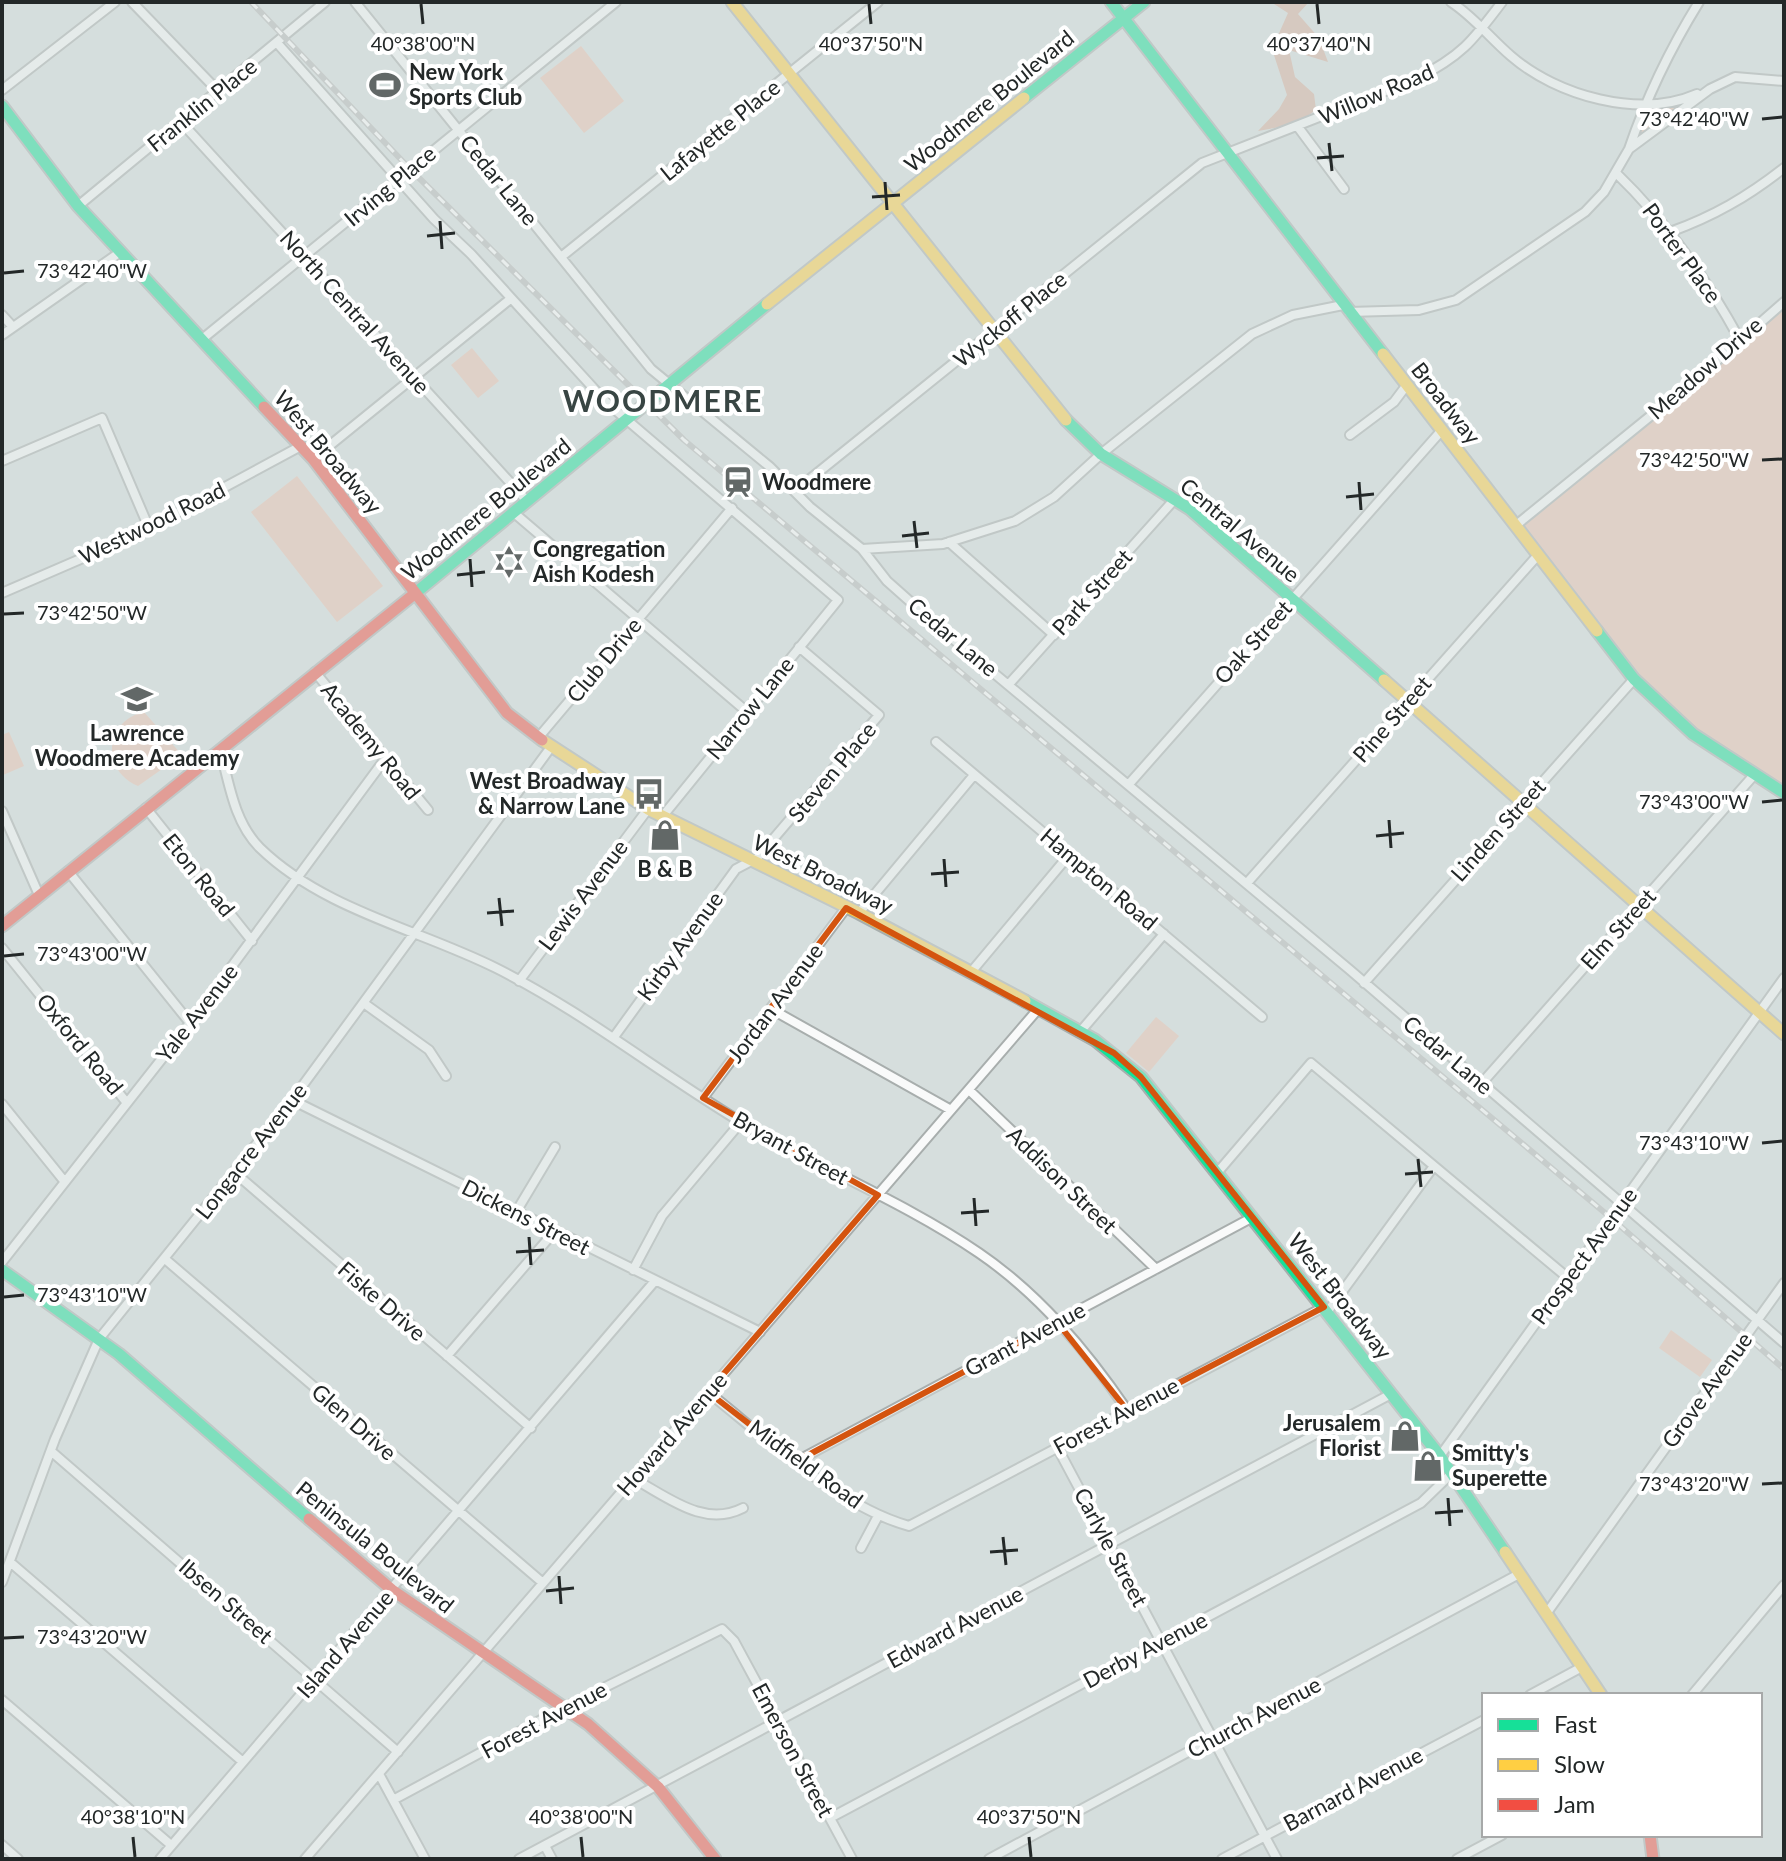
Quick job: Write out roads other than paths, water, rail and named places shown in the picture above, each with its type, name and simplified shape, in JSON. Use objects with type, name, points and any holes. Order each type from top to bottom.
[{"type":"main road","name":"Central Avenue","points":[[732,2],[1073,429],[1101,454],[1174,500],[1292,599],[1784,1034]]},
{"type":"main road","name":"Broadway","points":[[1111,2],[1634,679],[1693,734],[1784,793]]},
{"type":"main road","name":"Woodmere Boulevard","points":[[2,926],[626,418],[1144,2]]},
{"type":"main road","name":"West Broadway","points":[[2,106],[7,122],[119,253],[313,459],[507,713],[551,747],[648,809],[972,971],[1114,1053],[1141,1077],[1440,1456],[1600,1693]]},
{"type":"main road","name":"Peninsula Boulevard","points":[[2,1270],[99,1339],[392,1590],[481,1654],[565,1707],[658,1787],[715,1859]]},
{"type":"main road","points":[[1650,1837],[1653,1859]]},
{"type":"street","points":[[2,90],[115,2]]},
{"type":"street","points":[[132,2],[218,91]]},
{"type":"street","name":"Franklin Place","points":[[78,206],[278,44],[325,2]]},
{"type":"street","name":"Cedar Lane","points":[[355,2],[651,369],[862,549],[887,581],[1623,1202],[1784,1343]]},
{"type":"street","name":"Irving Place","points":[[201,340],[616,2]]},
{"type":"street","name":"Lafayette Place","points":[[561,257],[878,2]]},
{"type":"street","points":[[1451,2],[1513,58],[1561,85],[1604,100],[1645,104],[1683,99],[1735,77],[1784,81]]},
{"type":"street","name":"Willow Road","points":[[1228,153],[1298,127],[1449,62],[1467,48],[1502,2]]},
{"type":"street","points":[[862,549],[949,542],[989,531],[1032,512],[1252,334],[1293,315],[1346,309],[1419,310],[1456,300],[1585,212],[1616,173],[1674,43],[1699,2]]},
{"type":"street","points":[[278,44],[398,179],[606,402],[732,508]]},
{"type":"street","points":[[1629,149],[1710,89]]},
{"type":"street","name":"North Central Avenue","points":[[182,123],[527,501]]},
{"type":"street","points":[[1298,127],[1344,189]]},
{"type":"street","name":"Wyckoff Place","points":[[795,491],[1202,163],[1228,153]]},
{"type":"street","points":[[1670,232],[1743,200],[1784,168]]},
{"type":"street","name":"Porter Place","points":[[1616,173],[1670,232],[1714,293],[1740,340]]},
{"type":"street","points":[[2,335],[119,253]]},
{"type":"street","points":[[313,459],[509,300]]},
{"type":"street","name":"Meadow Drive","points":[[1515,526],[1784,302]]},
{"type":"street","points":[[2,315],[13,327]]},
{"type":"street","points":[[1350,435],[1394,402],[1406,386]]},
{"type":"street","points":[[2,461],[102,418],[149,528]]},
{"type":"street","name":"Oak Street","points":[[1129,784],[1442,430]]},
{"type":"street","name":"Westwood Road","points":[[2,593],[149,528],[299,447]]},
{"type":"street","name":"Park Street","points":[[1009,684],[1174,500]]},
{"type":"street","name":"Narrow Lane","points":[[662,817],[838,600],[732,508]]},
{"type":"street","name":"Club Drive","points":[[538,738],[732,508]]},
{"type":"street","points":[[513,512],[746,711]]},
{"type":"street","points":[[949,542],[1054,635]]},
{"type":"street","name":"Pine Street","points":[[1247,883],[1538,555]]},
{"type":"street","name":"Steven Place","points":[[750,860],[757,858],[781,832],[879,715],[799,647]]},
{"type":"street","name":"Academy Road","points":[[315,672],[428,810]]},
{"type":"street","name":"Linden Street","points":[[1364,983],[1634,679]]},
{"type":"street","name":"Hampton Road","points":[[936,742],[1262,1017]]},
{"type":"street","name":"Longacre Avenue","points":[[2,1582],[99,1339],[292,1100],[551,747]]},
{"type":"street","name":"Bryant Street","points":[[220,749],[247,833],[262,850],[330,897],[519,981],[614,1037],[741,1122],[980,1254],[1057,1322],[1092,1360],[1127,1410]]},
{"type":"street","name":"Yale Avenue","points":[[2,1262],[190,1023],[385,759]]},
{"type":"street","points":[[859,913],[974,775]]},
{"type":"street","name":"Elm Street","points":[[1482,1083],[1754,775]]},
{"type":"street","name":"Eton Road","points":[[146,808],[252,941]]},
{"type":"street","name":"Lewis Avenue","points":[[519,981],[648,809]]},
{"type":"street","points":[[2,811],[39,895]]},
{"type":"street","points":[[972,971],[1069,855]]},
{"type":"street","name":"Kirby Avenue","points":[[614,1037],[736,869],[750,860]]},
{"type":"street","points":[[68,871],[190,1023]]},
{"type":"street","name":"Jordan Avenue","points":[[703,1098],[846,908]]},
{"type":"street","points":[[1080,1032],[1164,934]]},
{"type":"street","name":"Oxford Road","points":[[2,948],[127,1103]]},
{"type":"street","name":"Prospect Avenue","points":[[1440,1456],[1784,978]]},
{"type":"street","points":[[365,1004],[429,1050],[446,1076]]},
{"type":"street","name":"Howard Avenue","points":[[305,1859],[1039,1008]]},
{"type":"street","points":[[771,1009],[951,1110]]},
{"type":"street","points":[[1217,1173],[1311,1063],[1568,1278]]},
{"type":"street","name":"Addison Street","points":[[969,1090],[1156,1269]]},
{"type":"street","name":"Dickens Street","points":[[292,1100],[760,1332]]},
{"type":"street","points":[[2,1104],[65,1182]]},
{"type":"street","points":[[633,1270],[662,1216],[741,1122]]},
{"type":"street","points":[[516,1212],[555,1147]]},
{"type":"street","points":[[1326,1309],[1434,1166]]},
{"type":"street","name":"Fiske Drive","points":[[234,1172],[531,1428]]},
{"type":"street","name":"Grant Avenue","points":[[797,1461],[1253,1217]]},
{"type":"street","points":[[447,1356],[554,1232]]},
{"type":"street","name":"Glen Drive","points":[[165,1259],[543,1583]]},
{"type":"street","name":"Island Avenue","points":[[160,1859],[654,1282]]},
{"type":"street","name":"Grove Avenue","points":[[1546,1614],[1784,1283]]},
{"type":"street","name":"Forest Avenue","points":[[909,1526],[1326,1309]]},
{"type":"street","name":"Midfield Road","points":[[708,1392],[797,1461],[878,1516],[909,1526]]},
{"type":"street","name":"Edward Avenue","points":[[519,1859],[1391,1394]]},
{"type":"street","name":"Carlyle Street","points":[[1057,1447],[1277,1859]]},
{"type":"street","name":"Ibsen Street","points":[[52,1452],[398,1752]]},
{"type":"street","name":"Derby Avenue","points":[[830,1818],[1421,1503],[1452,1473]]},
{"type":"street","points":[[634,1479],[699,1514],[713,1516],[743,1508]]},
{"type":"street","points":[[861,1548],[878,1516]]},
{"type":"street","points":[[10,1562],[243,1762]]},
{"type":"street","name":"Church Avenue","points":[[989,1859],[1519,1574]]},
{"type":"street","points":[[1694,1693],[1784,1585]]},
{"type":"street","name":"Forest Avenue","points":[[393,1800],[565,1707],[715,1631],[727,1630],[734,1641]]},
{"type":"street","name":"Emerson Street","points":[[734,1641],[852,1859]]},
{"type":"street","points":[[1534,1693],[1582,1667]]},
{"type":"street","points":[[2,1700],[171,1845]]},
{"type":"street","name":"Barnard Avenue","points":[[1222,1859],[1482,1721]]},
{"type":"street","points":[[379,1774],[425,1859]]},
{"type":"street","points":[[1457,1859],[1475,1855],[1499,1837]]},
{"type":"street","points":[[2,1845],[18,1859]]},
{"type":"street","points":[[545,1846],[552,1859]]},
{"type":"railway","points":[[251,2],[410,169],[684,440],[1611,1218],[1784,1369]]},
{"type":"place","name":"New York Sports Club","points":[[385,85]]},
{"type":"place","name":"Woodmere","points":[[738,482]]},
{"type":"place","name":"Congregation Aish Kodesh","points":[[509,562]]},
{"type":"place","name":"Lawrence Woodmere Academy","points":[[137,699]]},
{"type":"place","name":"West Broadway & Narrow Lane","points":[[649,794]]},
{"type":"place","name":"B & B","points":[[665,835]]},
{"type":"place","name":"Jerusalem Florist","points":[[1405,1436]]},
{"type":"place","name":"Smitty's Superette","points":[[1428,1466]]},
{"type":"district","name":"WOODMERE","points":[[663,402]]}]
